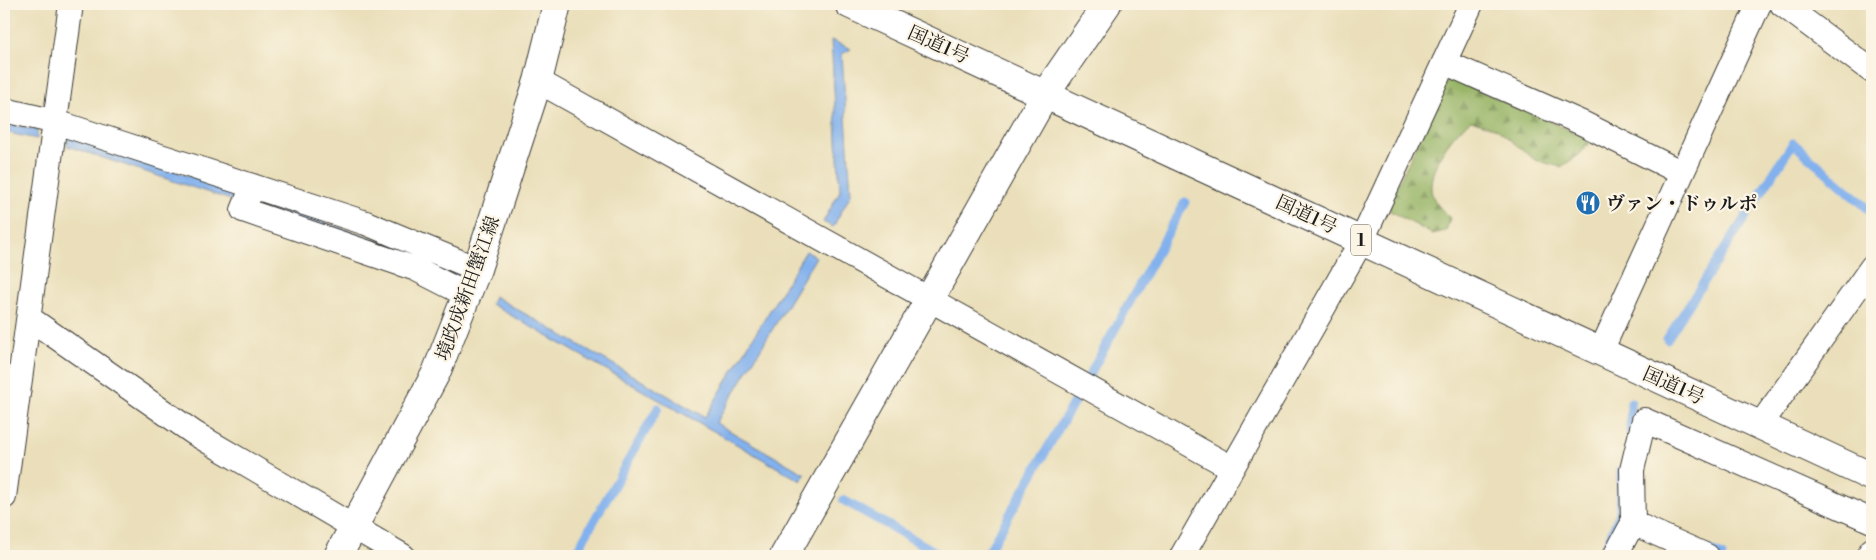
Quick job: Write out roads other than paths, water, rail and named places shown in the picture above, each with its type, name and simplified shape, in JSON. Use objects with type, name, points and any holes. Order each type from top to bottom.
[{"type":"main road","name":"境政成新田蟹江線","points":[[338,556],[436,373],[477,270],[538,81],[556,4]]},
{"type":"main road","name":"国道1号","points":[[849,4],[1046,93],[1872,477]]},
{"type":"main road","points":[[784,556],[1046,93],[1106,4]]},
{"type":"street","points":[[4,497],[71,4]]},
{"type":"street","points":[[1182,556],[1362,240],[1471,4]]},
{"type":"street","points":[[1600,351],[1759,4]]},
{"type":"street","points":[[1782,4],[1872,71]]},
{"type":"street","points":[[1444,62],[1584,124],[1682,173]]},
{"type":"street","points":[[538,81],[1232,468]]},
{"type":"street","points":[[4,110],[56,122],[366,222],[477,270]]},
{"type":"street","points":[[253,186],[242,210],[416,269],[467,295]]},
{"type":"street","points":[[1761,424],[1872,267]]},
{"type":"street","points":[[29,318],[194,433],[403,556]]},
{"type":"street","points":[[1615,556],[1633,523],[1632,470],[1644,420],[1872,521]]},
{"type":"street","points":[[1633,523],[1707,556]]},
{"type":"street","points":[[1868,556],[1872,550]]},
{"type":"water","points":[[831,40],[851,49],[842,54],[851,194],[833,227],[823,222],[840,191]]},
{"type":"water","points":[[4,123],[37,130],[37,139],[4,132]]},
{"type":"water","points":[[68,135],[240,193],[237,202],[67,146]]},
{"type":"water","points":[[257,199],[426,257],[459,273],[454,279],[254,206]]},
{"type":"water","points":[[806,251],[816,257],[716,423],[805,474],[801,481],[491,304],[494,296],[705,417]]},
{"type":"waterway","points":[[1667,339],[1793,143],[1872,212]]},
{"type":"waterway","points":[[1089,376],[1185,202]]},
{"type":"waterway","points":[[986,556],[1079,393]]},
{"type":"waterway","points":[[1630,432],[1631,402]]},
{"type":"waterway","points":[[574,556],[658,408]]},
{"type":"waterway","points":[[1602,556],[1620,513],[1621,471]]},
{"type":"waterway","points":[[843,500],[943,556]]},
{"type":"waterway","points":[[1708,550],[1722,556]]},
{"type":"place","name":"ヴァン・ドゥルポ","points":[[1588,203]]}]
